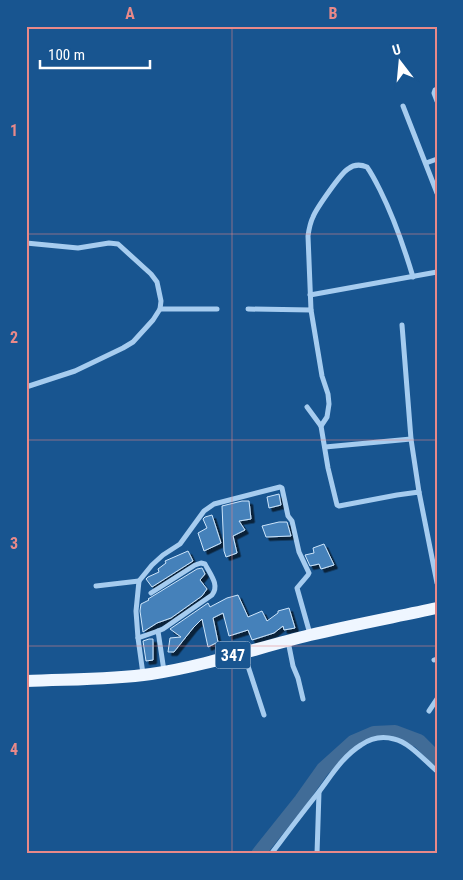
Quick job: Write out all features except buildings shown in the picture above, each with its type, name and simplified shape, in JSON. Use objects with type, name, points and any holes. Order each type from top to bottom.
[{"type":"main road","name":"347","points":[[26,681],[164,671],[196,665],[310,635],[437,608]]},
{"type":"street","points":[[436,89],[434,93],[437,101]]},
{"type":"street","points":[[403,106],[437,193]]},
{"type":"street","points":[[426,163],[437,159]]},
{"type":"street","points":[[321,426],[327,416],[329,404],[322,376],[311,310],[308,236],[310,224],[316,211],[345,171],[355,165],[366,166],[373,176],[393,217],[413,277]]},
{"type":"street","points":[[26,243],[70,248],[109,243],[118,244],[151,274],[157,282],[161,301],[160,309],[153,320],[133,342],[75,371],[26,387]]},
{"type":"street","points":[[310,295],[437,272]]},
{"type":"street","points":[[160,309],[217,309]]},
{"type":"street","points":[[248,309],[311,310]]},
{"type":"street","points":[[402,325],[411,439],[419,492],[437,583]]},
{"type":"street","points":[[307,406],[321,426],[328,468],[338,506],[419,492]]},
{"type":"street","points":[[325,447],[411,439]]},
{"type":"street","points":[[143,674],[136,611],[139,581],[163,555],[180,544],[208,506],[280,487],[282,488],[288,516],[292,521],[299,552],[309,573],[297,588],[310,635]]},
{"type":"street","points":[[138,638],[158,631],[212,595],[216,588],[205,564],[201,562],[151,593]]},
{"type":"street","points":[[96,586],[139,581]]},
{"type":"street","points":[[158,631],[164,671]]},
{"type":"street","points":[[288,641],[303,699]]},
{"type":"street","points":[[244,652],[264,715]]},
{"type":"street","points":[[429,710],[437,699]]},
{"type":"street","points":[[271,854],[334,770],[354,750],[369,740],[393,738],[399,740],[437,771]]},
{"type":"street","points":[[317,854],[319,792]]},
{"type":"waterway","points":[[258,854],[323,769],[353,742],[374,733],[395,732],[419,741],[437,759]]}]
